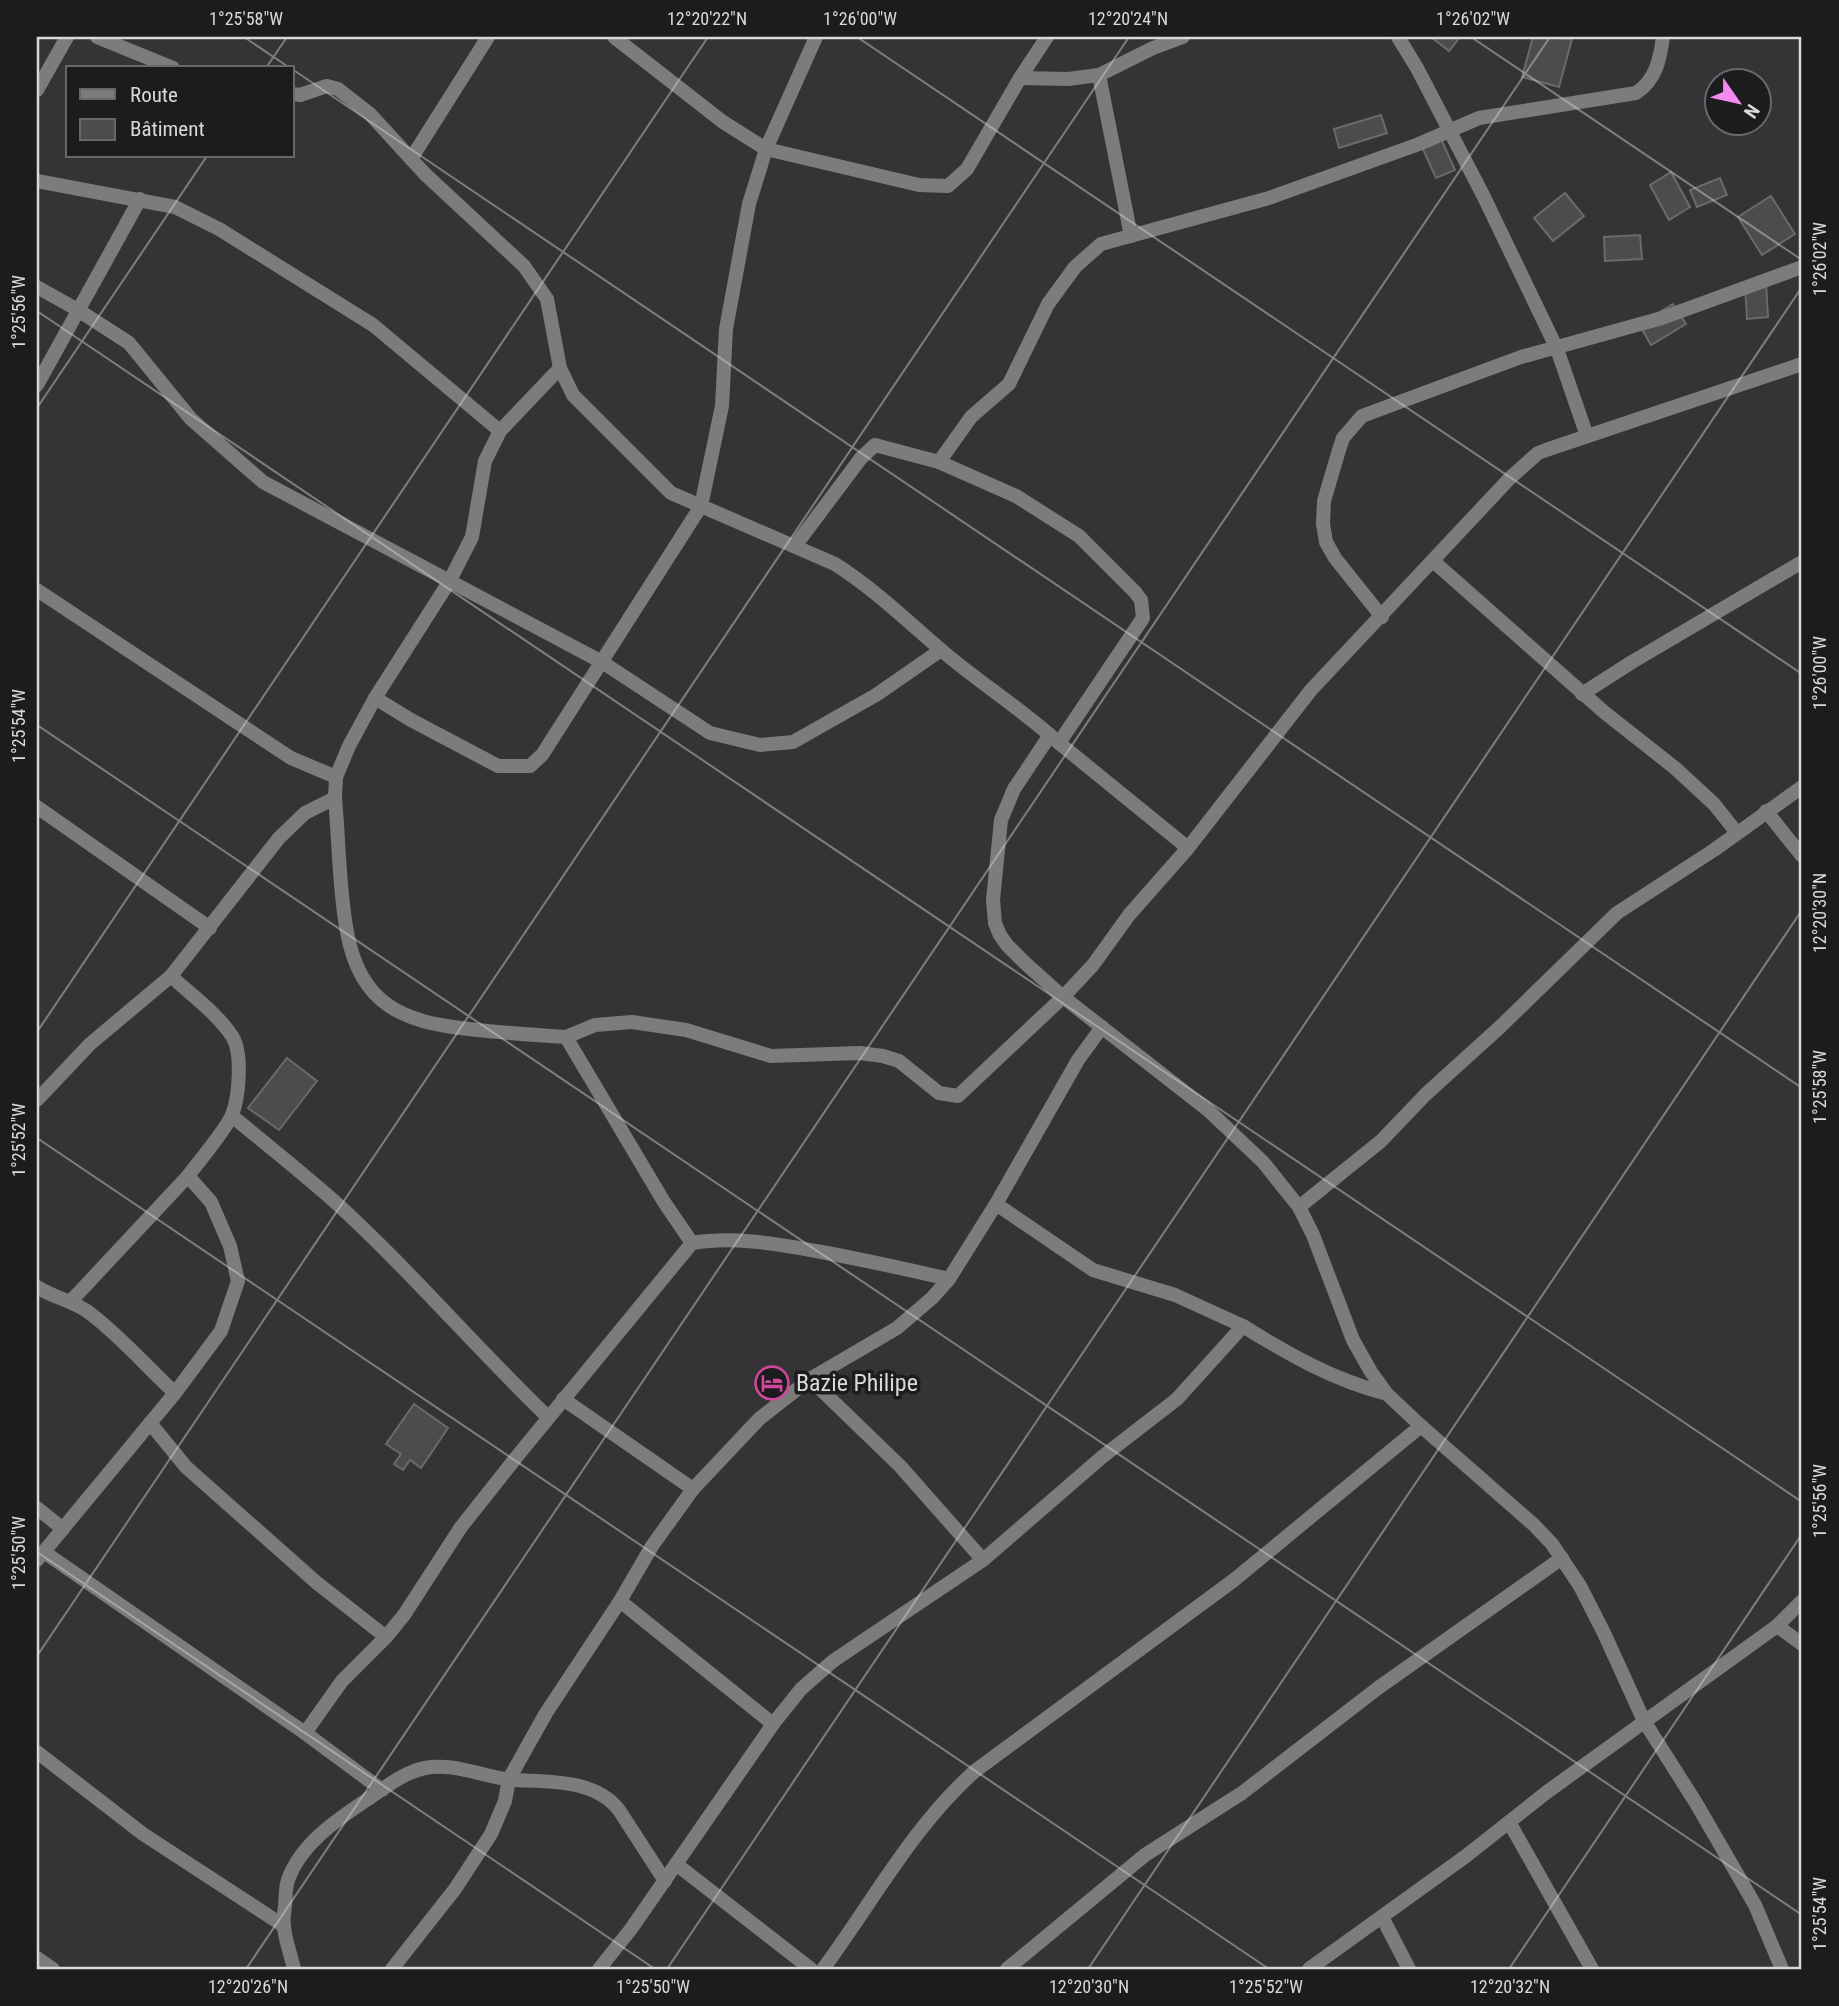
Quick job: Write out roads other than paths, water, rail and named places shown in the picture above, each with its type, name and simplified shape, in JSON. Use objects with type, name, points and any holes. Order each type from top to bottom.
[{"type":"street","points":[[37,90],[67,37]]},
{"type":"street","points":[[97,37],[168,66]]},
{"type":"street","points":[[411,159],[488,37]]},
{"type":"street","points":[[614,37],[723,122],[766,149],[919,185],[948,186],[967,169],[1046,37]]},
{"type":"street","points":[[376,698],[411,720],[499,766],[530,766],[542,755],[701,506],[722,406],[726,328],[749,204],[766,149],[816,37]]},
{"type":"street","points":[[1020,78],[1068,79],[1098,75],[1153,48],[1183,37]]},
{"type":"street","points":[[1398,37],[1484,197],[1557,349],[1587,436]]},
{"type":"street","points":[[939,462],[971,418],[1009,384],[1048,304],[1075,267],[1101,244],[1269,198],[1487,117],[1636,93],[1645,88],[1660,60],[1663,37]]},
{"type":"street","points":[[1098,75],[1131,236]]},
{"type":"street","points":[[294,94],[300,95],[317,87],[338,89],[370,114],[411,159],[524,266],[547,299],[559,368],[573,395],[671,493],[835,564],[860,581],[941,650],[1188,848]]},
{"type":"street","points":[[37,181],[174,206],[219,229],[373,325],[500,431]]},
{"type":"street","points":[[37,385],[140,199]]},
{"type":"street","points":[[1382,617],[1335,558],[1326,542],[1322,512],[1329,477],[1343,438],[1353,425],[1366,415],[1521,358],[1662,318],[1802,267]]},
{"type":"street","points":[[37,287],[130,343],[191,419],[263,482],[602,662],[710,733],[752,744],[772,746],[793,742],[876,695],[941,650]]},
{"type":"street","points":[[559,368],[500,431],[485,461],[472,537],[449,582],[376,698],[349,746],[336,778],[335,798],[347,934],[362,979],[371,990],[401,1014],[440,1026],[505,1034],[566,1037],[595,1025],[632,1022],[685,1030],[771,1056],[860,1053],[883,1056],[899,1061],[939,1093],[958,1096],[1093,965],[1129,915],[1188,848],[1311,690],[1530,460],[1546,450],[1802,364]]},
{"type":"street","points":[[795,546],[861,457],[875,445],[939,462],[1016,496],[1079,536],[1107,562],[1140,600],[1143,618],[1126,646],[1014,789],[1005,806],[999,831],[993,900],[995,923],[1007,945],[1063,997],[1208,1110],[1263,1162],[1299,1207],[1313,1235],[1353,1340],[1387,1394],[1535,1525],[1580,1586],[1644,1721],[1696,1803],[1755,1905],[1782,1969]]},
{"type":"street","points":[[1433,561],[1582,694],[1675,768],[1714,804],[1737,833]]},
{"type":"street","points":[[1582,694],[1802,562]]},
{"type":"street","points":[[37,590],[291,758],[336,778]]},
{"type":"street","points":[[1299,1207],[1371,1150],[1426,1094],[1500,1027],[1617,913],[1802,786]]},
{"type":"street","points":[[37,1100],[90,1044],[170,976],[279,838],[305,813],[335,798]]},
{"type":"street","points":[[37,807],[210,928]]},
{"type":"street","points":[[1766,811],[1802,856]]},
{"type":"street","points":[[71,1301],[188,1176],[232,1116],[239,1059],[234,1038],[218,1019],[170,976]]},
{"type":"street","points":[[392,1969],[455,1889],[491,1834],[505,1801],[509,1779],[546,1713],[620,1601],[652,1546],[693,1489],[759,1419],[810,1379],[897,1328],[932,1298],[949,1279],[996,1204],[1078,1060],[1102,1027]]},
{"type":"street","points":[[566,1037],[664,1202],[692,1243]]},
{"type":"street","points":[[232,1116],[334,1201],[503,1374],[548,1416]]},
{"type":"street","points":[[188,1176],[211,1202],[230,1246],[238,1281],[220,1331],[175,1393],[40,1556],[305,1733],[382,1790]]},
{"type":"street","points":[[996,1204],[1093,1270],[1175,1295],[1244,1326],[1324,1373],[1387,1394]]},
{"type":"street","points":[[305,1733],[341,1681],[386,1637],[422,1589],[461,1527],[548,1416],[692,1243],[748,1241],[780,1244],[864,1259],[949,1279]]},
{"type":"street","points":[[37,1287],[53,1297],[71,1301],[90,1313],[175,1393]]},
{"type":"street","points":[[599,1969],[631,1929],[773,1724],[801,1689],[833,1661],[983,1560],[1102,1457],[1177,1399],[1244,1326]]},
{"type":"street","points":[[810,1379],[908,1476],[983,1560]]},
{"type":"street","points":[[563,1399],[693,1489]]},
{"type":"street","points":[[150,1423],[186,1467],[317,1583],[386,1637]]},
{"type":"street","points":[[823,1969],[907,1849],[956,1788],[975,1771],[1234,1580],[1421,1426]]},
{"type":"street","points":[[37,1508],[63,1529]]},
{"type":"street","points":[[1007,1969],[1145,1855],[1242,1793],[1378,1688],[1562,1559]]},
{"type":"street","points":[[620,1601],[773,1724]]},
{"type":"street","points":[[1309,1969],[1777,1626],[1802,1601]]},
{"type":"street","points":[[1777,1626],[1802,1644]]},
{"type":"street","points":[[37,1752],[143,1834],[284,1926]]},
{"type":"street","points":[[294,1969],[284,1926],[287,1886],[298,1860],[324,1831],[410,1773],[437,1767],[509,1779],[581,1786],[600,1793],[619,1810],[665,1881]]},
{"type":"street","points":[[1509,1822],[1592,1969]]},
{"type":"street","points":[[676,1864],[811,1969]]},
{"type":"street","points":[[1382,1917],[1409,1969]]},
{"type":"street","points":[[37,1958],[53,1969]]},
{"type":"place","name":"Bazie Philipe","points":[[772,1383]]}]
